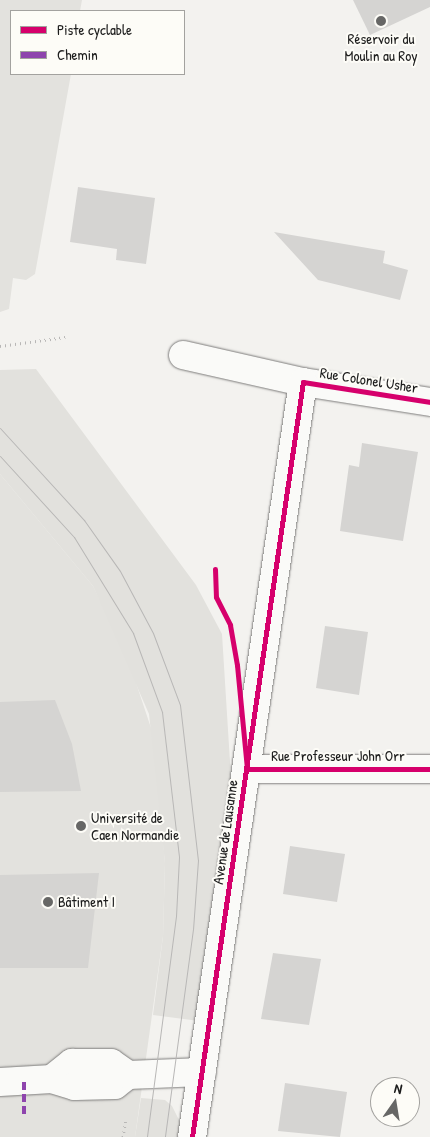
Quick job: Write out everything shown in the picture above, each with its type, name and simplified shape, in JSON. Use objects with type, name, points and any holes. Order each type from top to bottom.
[{"type":"street","name":"Rue Colonel Usher","points":[[182,355],[303,382],[430,402]]},
{"type":"street","name":"Avenue de Lausanne","points":[[192,1137],[303,382]]},
{"type":"street","name":"Rue Professeur John Orr","points":[[247,769],[430,768]]},
{"type":"street","points":[[0,1082],[52,1079],[72,1062],[111,1063],[128,1075],[202,1072]]},
{"type":"path","points":[[0,346],[64,337]]},
{"type":"path","points":[[123,1137],[126,1114]]},
{"type":"shaded area","points":[[0,0],[82,0],[80,10],[10,10],[10,75],[71,75],[35,274],[26,280],[13,278],[9,309],[0,312]]},
{"type":"shaded area","points":[[36,369],[196,585],[222,634],[231,778],[201,976],[199,1021],[153,1015],[163,936],[165,863],[149,714],[93,586],[0,474],[0,370]]},
{"type":"shaded area","name":"Université de Caen Normandie","points":[[0,474],[93,586],[127,656],[154,737],[165,863],[163,936],[135,1137],[0,1137]]},
{"type":"shaded area","points":[[141,1098],[165,1100],[172,1106],[181,1124],[180,1137],[135,1137]]},
{"type":"building","name":"Réservoir du Moulin au Roy","points":[[353,0],[430,0],[430,7],[370,35]]},
{"type":"building","points":[[78,187],[155,198],[146,264],[116,260],[117,249],[70,242]]},
{"type":"building","points":[[274,232],[385,251],[383,263],[408,270],[400,300],[318,280]]},
{"type":"building","points":[[362,443],[418,452],[403,541],[340,531],[349,465],[359,467]]},
{"type":"building","points":[[325,626],[368,632],[359,695],[316,688]]},
{"type":"building","points":[[55,700],[72,744],[81,791],[0,792],[0,702]]},
{"type":"building","points":[[290,846],[345,854],[337,902],[283,894]]},
{"type":"building","name":"Bâtiment I","points":[[99,873],[88,968],[0,968],[0,875]]},
{"type":"building","points":[[273,953],[321,959],[309,1025],[261,1019]]},
{"type":"building","points":[[285,1083],[347,1092],[340,1137],[278,1131]]},
{"type":"tram line","points":[[0,428],[84,520],[120,571],[153,633],[180,705],[198,860],[193,929],[165,1137]]},
{"type":"tram line","points":[[0,456],[74,537],[133,633],[162,712],[179,857],[176,916],[147,1137]]},
{"type":"marked path","points":[[24,1082],[24,1115]]},
{"type":"cycle path","points":[[192,1137],[303,382],[430,402]]},
{"type":"cycle path","points":[[215,569],[216,597],[230,625],[237,665],[247,769],[430,769]]},
{"type":"place","name":"Réservoir du Moulin au Roy","points":[[381,21]]},
{"type":"place","name":"Université de Caen Normandie","points":[[81,826]]},
{"type":"place","name":"Bâtiment I","points":[[48,902]]}]
